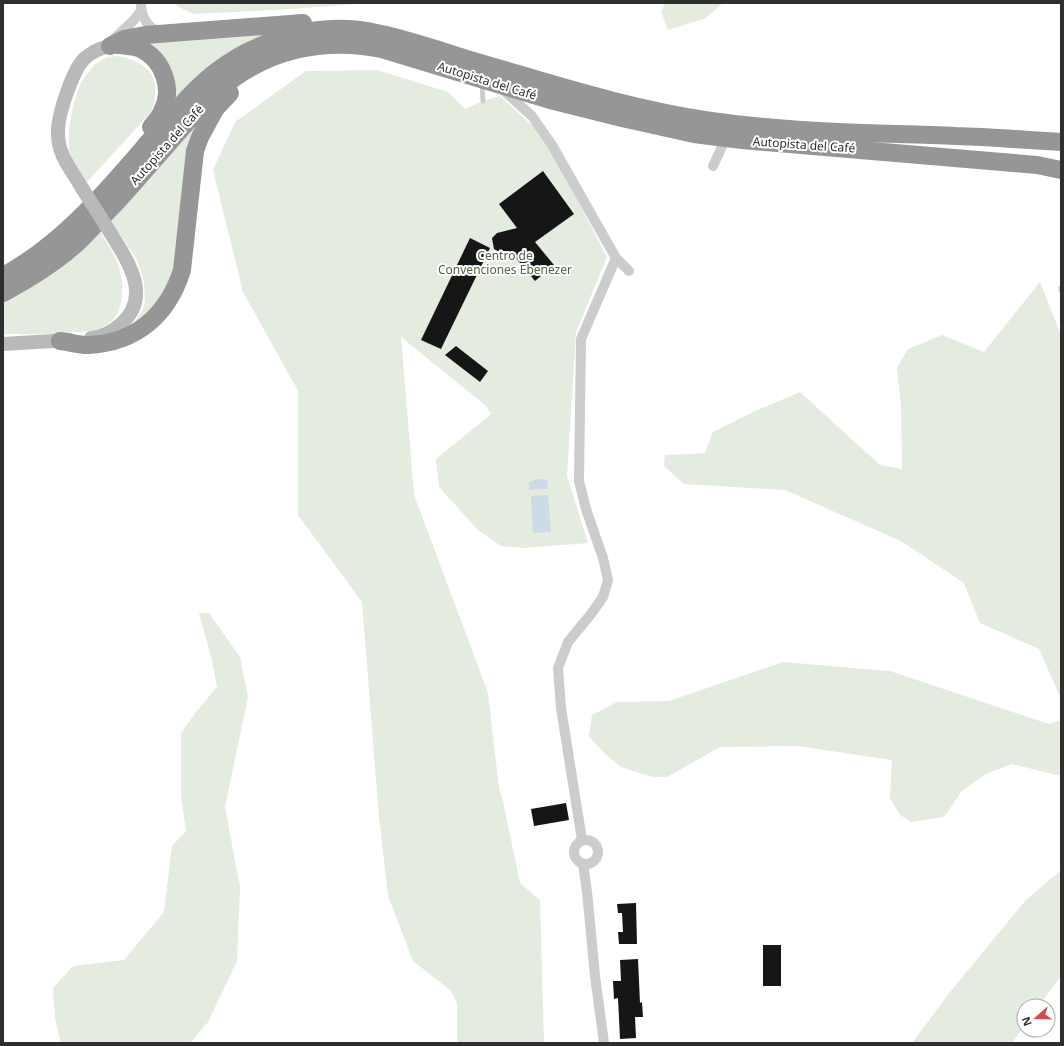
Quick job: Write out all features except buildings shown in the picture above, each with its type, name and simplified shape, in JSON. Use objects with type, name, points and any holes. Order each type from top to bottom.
[{"type":"highway","points":[[106,46],[145,35],[321,21],[344,22],[367,26],[385,31],[405,40]]},
{"type":"highway","name":"Autopista del Café","points":[[3,276],[26,262],[59,237],[78,220],[203,82],[217,70],[247,52],[276,39],[307,31],[337,29],[377,33],[580,92],[689,118],[838,132],[957,136],[1061,142]]},
{"type":"highway","points":[[60,341],[86,345],[111,342],[131,335],[146,325],[159,313],[172,296],[182,270],[195,151],[200,137],[216,108],[233,89],[271,65],[344,44]]},
{"type":"highway","name":"Autopista del Café","points":[[3,293],[46,268],[76,244],[126,192],[219,89],[258,64],[285,52],[315,46],[344,44],[381,49],[550,100],[671,129],[726,138],[1037,165],[1061,170]]},
{"type":"highway","points":[[59,237],[79,210],[154,124],[162,111],[166,98],[166,84],[162,71],[156,61],[149,54],[140,48],[120,45],[106,46]]},
{"type":"main road","points":[[3,344],[60,341],[102,336],[119,326],[131,313],[134,306],[136,297],[135,282],[126,259],[64,158],[58,139],[60,115],[77,70],[84,58],[96,50],[106,46]]},
{"type":"street","points":[[141,7],[144,19],[150,26],[157,31],[166,33]]},
{"type":"street","points":[[106,46],[123,30],[141,7]]},
{"type":"street","points":[[490,82],[532,116],[552,145],[616,258],[629,271]]},
{"type":"street","points":[[713,166],[726,138]]},
{"type":"street","points":[[582,840],[560,708],[558,668],[568,642],[603,597],[608,580],[603,558],[586,509],[579,481],[581,339],[616,258]]},
{"type":"street","points":[[582,840],[590,840],[596,845],[598,853],[597,857],[591,863],[583,864],[576,860],[573,852],[574,848],[576,844],[582,840]]},
{"type":"street","points":[[583,864],[604,1043]]},
{"type":"lane","points":[[483,101],[490,82]]},
{"type":"green space","points":[[174,3],[371,3],[193,14]]},
{"type":"green space","points":[[665,3],[723,3],[706,18],[668,30],[661,12]]},
{"type":"green space","points":[[274,32],[174,104],[175,82],[170,66],[162,57],[141,43]]},
{"type":"green space","points":[[118,56],[141,64],[151,73],[154,80],[155,101],[151,112],[87,182],[74,165],[69,149],[69,129],[73,106],[81,82],[95,64],[108,57]]},
{"type":"green space","name":"Centro de Convenciones Ebenezer","points":[[377,70],[448,92],[465,109],[483,101],[500,96],[539,132],[561,168],[607,257],[576,332],[567,476],[588,543],[525,548],[501,546],[478,530],[439,487],[436,459],[491,414],[485,405],[401,337],[414,495],[488,693],[499,788],[520,883],[540,900],[544,1043],[457,1043],[457,1003],[450,990],[413,961],[388,896],[379,817],[362,602],[298,515],[298,391],[243,292],[213,170],[235,122],[306,71]]},
{"type":"green space","points":[[210,107],[175,276],[161,304],[131,327],[141,313],[145,303],[144,281],[137,260],[111,220]]},
{"type":"green space","points":[[99,230],[115,258],[122,279],[122,298],[120,307],[111,322],[103,327],[86,331],[49,334],[3,334],[3,298]]},
{"type":"green space","points":[[1040,282],[1061,335],[1061,699],[1039,649],[980,623],[964,583],[901,541],[785,490],[684,484],[664,466],[665,455],[705,453],[713,432],[753,412],[800,392],[880,465],[902,469],[901,405],[897,368],[908,349],[942,335],[984,352]]},
{"type":"green space","points":[[199,613],[209,613],[240,657],[248,697],[225,807],[240,887],[237,961],[208,1022],[190,1043],[61,1043],[55,1018],[53,988],[73,966],[124,960],[164,912],[172,846],[186,831],[181,795],[181,733],[217,687],[212,660]]},
{"type":"green space","points":[[783,662],[890,671],[1049,724],[1061,720],[1061,776],[1012,764],[986,774],[962,791],[944,817],[911,822],[900,815],[890,798],[892,760],[797,746],[720,747],[667,777],[652,777],[621,767],[603,752],[589,736],[592,715],[617,702],[669,701]]},
{"type":"green space","points":[[1061,870],[1061,976],[1045,998],[1016,998],[1016,1037],[1012,1043],[912,1043],[950,992],[1025,901]]},
{"type":"water","points":[[535,479],[547,480],[548,489],[529,490],[529,482]]},
{"type":"water","points":[[548,495],[551,532],[533,533],[531,496]]}]
